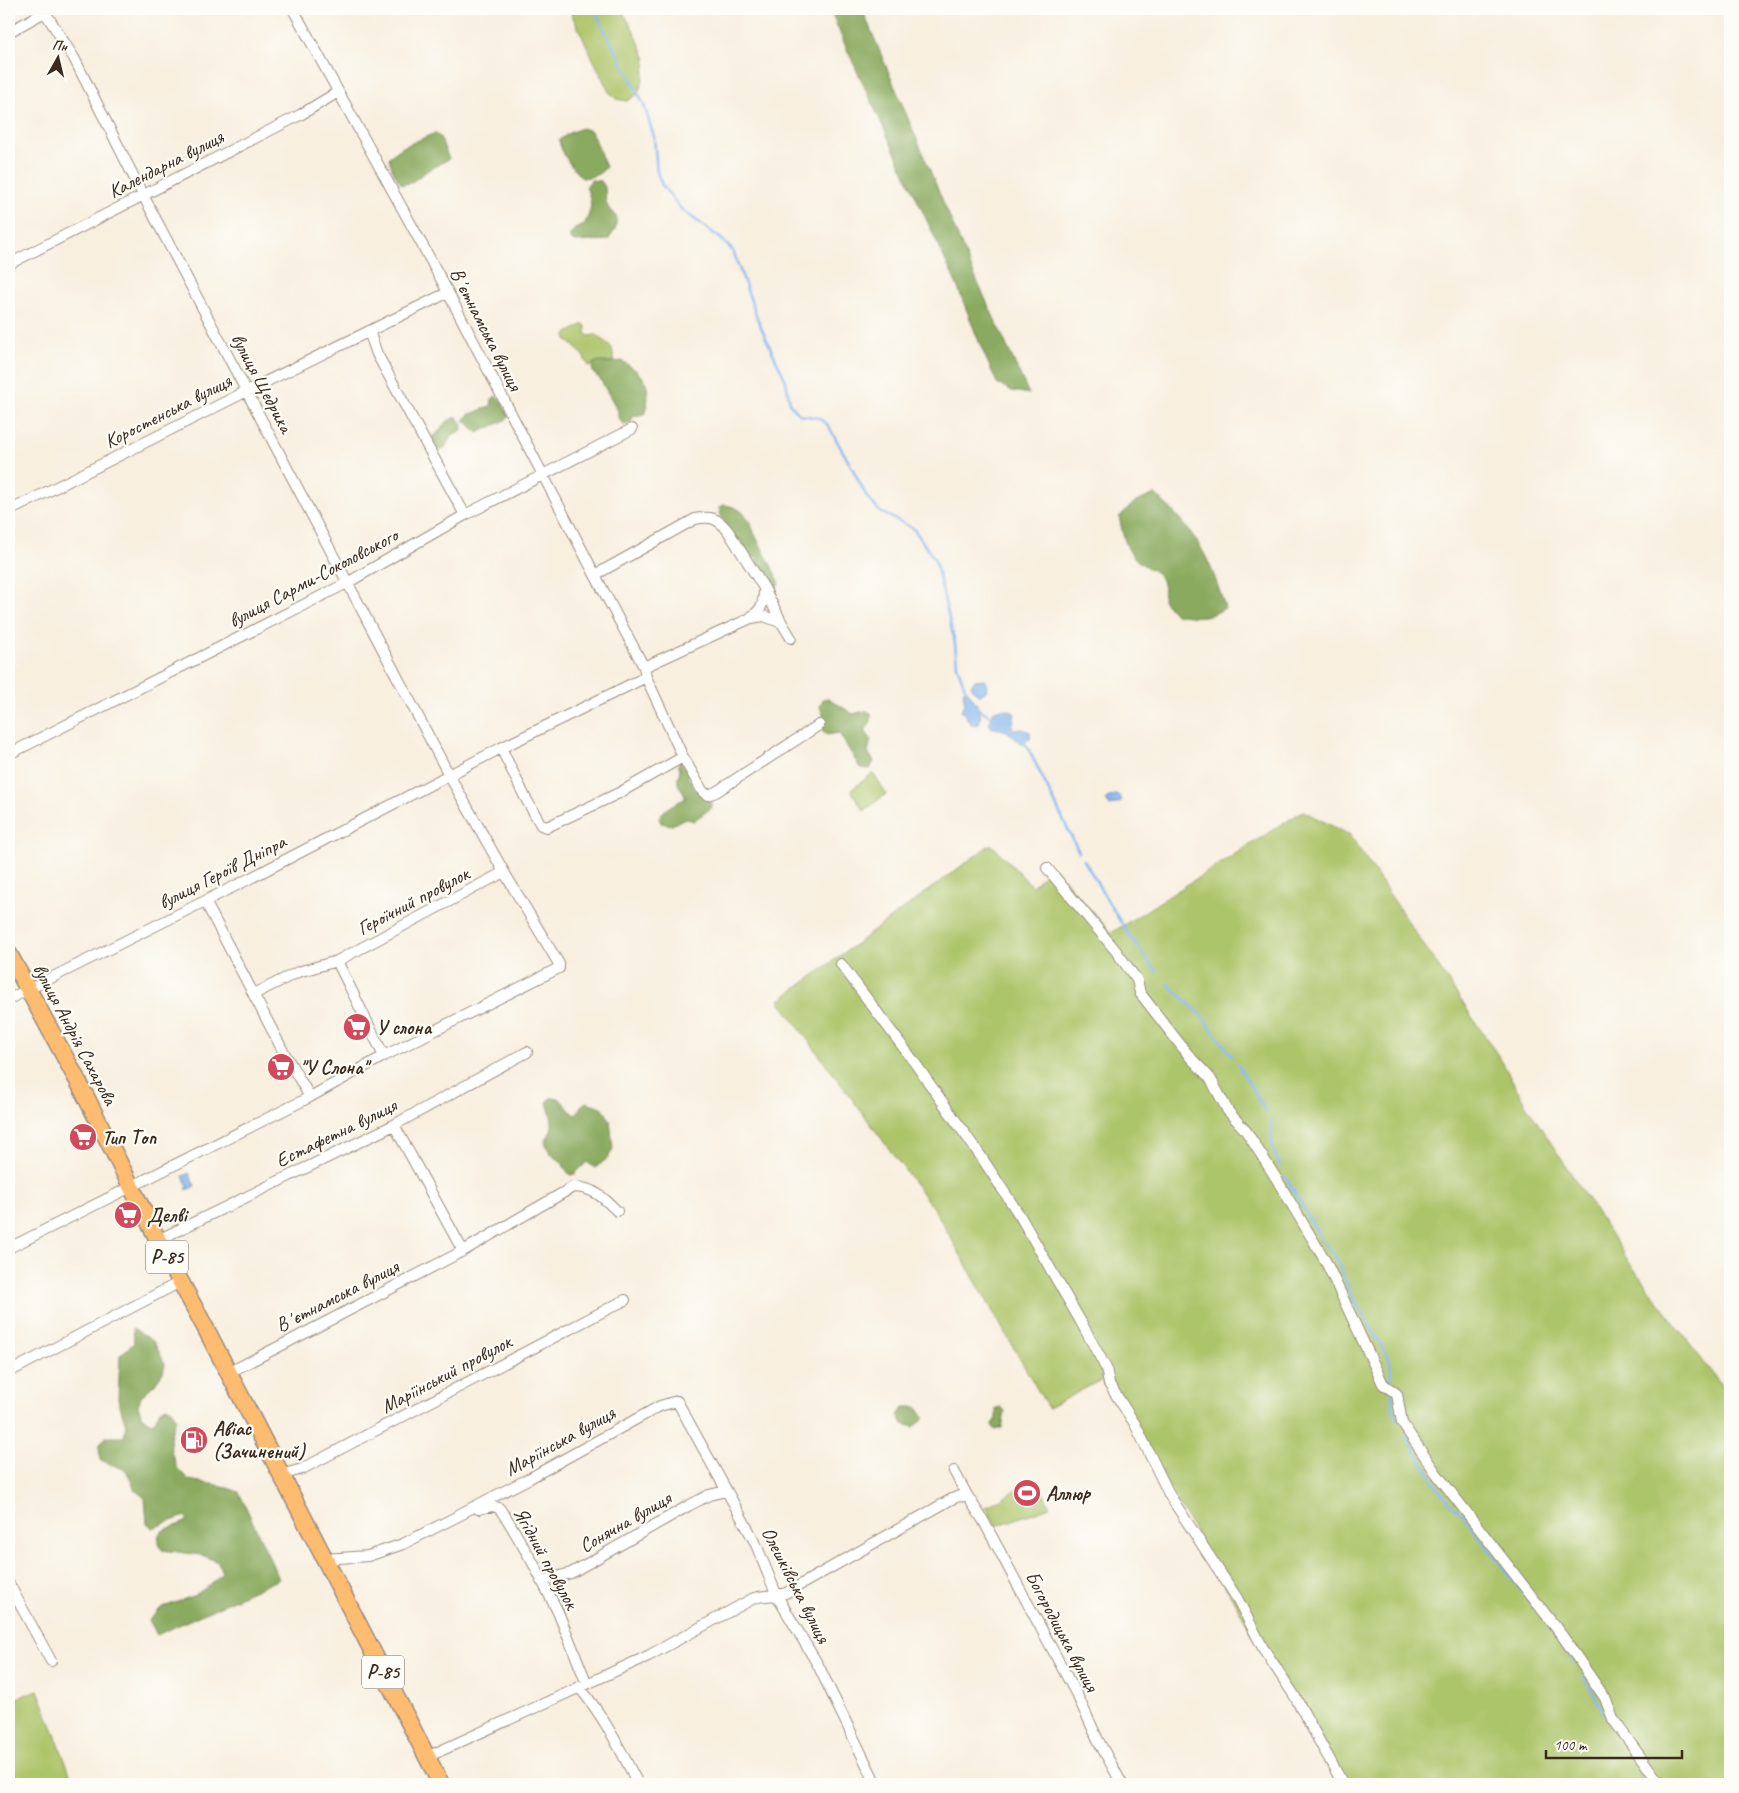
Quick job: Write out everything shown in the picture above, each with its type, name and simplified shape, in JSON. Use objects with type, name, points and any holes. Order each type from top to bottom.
[{"type":"main road","name":"вулиця Андрія Сахарова","points":[[9,954],[132,1186],[158,1240],[325,1560]]},
{"type":"main road","name":"Р-85","points":[[325,1560],[441,1784]]},
{"type":"street","name":"Вʼєтнамська вулиця","points":[[293,9],[448,292],[645,672],[683,757],[703,792],[708,795],[716,792],[819,725]]},
{"type":"street","points":[[9,32],[46,10]]},
{"type":"street","name":"вулиця Щедрика","points":[[46,10],[74,58],[143,195],[449,775]]},
{"type":"street","name":"Календарна вулиця","points":[[9,264],[300,115],[338,92]]},
{"type":"street","name":"Коростенська вулиця","points":[[9,511],[448,292]]},
{"type":"street","points":[[370,331],[377,354],[465,515]]},
{"type":"street","name":"вулиця Сарми-Соколовського","points":[[9,754],[347,583],[465,515],[632,429]]},
{"type":"street","points":[[595,575],[695,519],[715,518],[725,526],[764,588],[791,638]]},
{"type":"street","points":[[750,618],[758,612],[764,603],[764,588]]},
{"type":"street","name":"вулиця Героїв Дніпра","points":[[9,999],[27,988],[205,901],[750,618],[764,616],[782,623]]},
{"type":"street","points":[[501,748],[529,804],[541,824],[547,827],[619,792],[683,757]]},
{"type":"street","points":[[9,1248],[310,1097],[384,1056],[559,968],[559,964],[449,775]]},
{"type":"street","points":[[1048,868],[1116,951],[1136,980],[1140,993],[1190,1057],[1210,1078],[1228,1111],[1246,1130],[1326,1262],[1383,1384],[1396,1394],[1402,1422],[1468,1516],[1561,1634],[1605,1698],[1614,1719],[1660,1784]]},
{"type":"street","name":"Героїчний провулок","points":[[254,994],[298,972],[337,961],[504,872]]},
{"type":"street","points":[[205,901],[283,1051],[310,1097]]},
{"type":"street","points":[[337,961],[384,1056]]},
{"type":"street","points":[[841,964],[912,1058],[1020,1216],[1094,1345],[1106,1368],[1108,1384],[1135,1424],[1170,1496],[1237,1598],[1263,1648],[1294,1695],[1343,1784]]},
{"type":"street","name":"Естафетна вулиця","points":[[158,1240],[394,1125],[527,1052]]},
{"type":"street","points":[[394,1125],[463,1251]]},
{"type":"street","name":"Вʼєтнамська вулиця","points":[[228,1373],[463,1251],[573,1188],[582,1187],[597,1192],[617,1211]]},
{"type":"street","points":[[9,1372],[180,1282]]},
{"type":"street","name":"Маріїнський провулок","points":[[280,1475],[302,1470],[625,1300]]},
{"type":"street","name":"Маріїнська вулиця","points":[[458,1515],[530,1478],[660,1406],[672,1401],[679,1403]]},
{"type":"street","name":"Олешківська вулиця","points":[[679,1403],[755,1542],[777,1596],[818,1665],[876,1784]]},
{"type":"street","name":"Богородицька вулиця","points":[[954,1471],[983,1520],[1079,1698],[1099,1742],[1122,1784]]},
{"type":"street","name":"Сонячна вулиця","points":[[541,1580],[571,1573],[695,1502],[709,1495],[726,1491]]},
{"type":"street","points":[[427,1757],[648,1656],[754,1598],[766,1595],[777,1596],[786,1593],[950,1500],[959,1496],[968,1497]]},
{"type":"street","name":"Ягідний провулок","points":[[325,1560],[368,1556],[403,1544],[458,1515],[492,1506],[499,1508],[517,1535],[558,1612],[583,1685],[638,1784]]},
{"type":"street","points":[[10,1589],[51,1661]]},
{"type":"green space","points":[[569,9],[621,9],[633,29],[646,59],[643,80],[638,94],[627,101],[616,99],[609,92]]},
{"type":"green space","points":[[830,9],[862,9],[972,270],[1029,394],[1012,391],[997,383],[956,283]]},
{"type":"green space","points":[[582,128],[591,131],[606,167],[596,175],[582,178],[574,170],[562,150],[559,140],[569,133]]},
{"type":"green space","points":[[435,133],[440,137],[449,159],[428,170],[412,182],[402,185],[394,172],[389,157],[403,147]]},
{"type":"green space","points":[[591,180],[601,181],[603,184],[607,205],[617,218],[615,230],[608,240],[574,242],[570,239],[570,234],[575,229],[584,225],[589,215],[591,202],[586,187]]},
{"type":"green space","points":[[584,324],[588,336],[597,335],[612,348],[613,362],[596,362],[589,366],[581,353],[567,340],[566,334]]},
{"type":"green space","points":[[622,361],[642,376],[648,394],[646,413],[633,417],[630,424],[624,425],[618,418],[618,411],[600,379],[593,373],[592,366],[596,362]]},
{"type":"green space","points":[[496,396],[501,400],[509,417],[478,433],[464,420],[468,415],[491,406],[492,399]]},
{"type":"green space","points":[[457,417],[463,424],[462,430],[452,435],[444,449],[438,451],[432,448],[430,439],[444,424]]},
{"type":"green space","points":[[1155,494],[1189,530],[1203,551],[1217,583],[1225,608],[1219,612],[1207,616],[1175,614],[1163,600],[1164,589],[1159,575],[1142,564],[1130,552],[1119,517],[1134,503]]},
{"type":"green space","points":[[724,505],[734,507],[749,519],[756,537],[779,581],[774,591],[769,590],[757,568],[757,560],[743,548],[743,543],[731,532],[724,522],[719,507]]},
{"type":"green space","points":[[828,698],[853,714],[865,711],[871,713],[871,721],[865,731],[871,739],[868,753],[874,761],[870,769],[860,768],[839,733],[827,735],[823,731],[821,722],[824,718],[820,707],[823,699]]},
{"type":"green space","points":[[680,761],[688,770],[688,778],[712,803],[710,809],[693,821],[685,818],[672,825],[661,823],[659,818],[664,811],[685,799],[683,791],[678,784],[680,770],[678,765]]},
{"type":"green space","points":[[873,773],[886,794],[864,811],[851,790]]},
{"type":"green space","points":[[1303,811],[1350,835],[1501,1060],[1526,1105],[1631,1265],[1730,1397],[1730,1784],[1338,1784],[1150,1453],[1101,1380],[1048,1408],[936,1212],[779,1001],[991,844],[1032,886],[1053,867],[1111,933]]},
{"type":"green space","points":[[550,1098],[559,1098],[574,1115],[586,1102],[602,1107],[610,1120],[613,1149],[608,1158],[595,1168],[587,1162],[575,1174],[570,1175],[562,1162],[551,1154],[545,1141],[552,1127],[547,1103]]},
{"type":"green space","points":[[133,1328],[154,1342],[165,1364],[163,1372],[154,1385],[141,1396],[138,1406],[142,1417],[151,1423],[155,1421],[160,1410],[166,1407],[172,1410],[176,1418],[170,1437],[171,1451],[177,1468],[189,1480],[222,1486],[239,1492],[279,1579],[157,1635],[149,1620],[161,1608],[195,1595],[210,1585],[222,1573],[218,1562],[202,1555],[162,1550],[158,1536],[161,1532],[188,1520],[185,1516],[152,1528],[147,1523],[145,1498],[135,1490],[126,1470],[100,1460],[99,1446],[105,1437],[124,1437],[126,1425],[118,1399],[120,1355],[134,1343]]},
{"type":"green space","points":[[904,1407],[917,1407],[924,1418],[914,1427],[903,1424],[898,1415]]},
{"type":"green space","points":[[1001,1407],[1005,1412],[1002,1428],[995,1430],[992,1425],[996,1420],[996,1408]]},
{"type":"green space","name":"Аллюр","points":[[1036,1479],[1050,1507],[996,1526],[986,1507]]},
{"type":"green space","points":[[38,1690],[74,1784],[9,1784],[9,1701]]},
{"type":"water","points":[[984,679],[987,684],[986,691],[980,695],[973,690],[971,685],[975,680]]},
{"type":"water","points":[[967,690],[979,711],[980,720],[978,725],[971,724],[961,710],[965,704],[963,692]]},
{"type":"water","points":[[1009,710],[1015,714],[1012,727],[1015,730],[1023,729],[1030,732],[1030,738],[1024,744],[1021,744],[1006,731],[993,728],[988,724],[994,711]]},
{"type":"water","points":[[1115,795],[1119,796],[1121,802],[1110,806],[1106,800]]},
{"type":"water","points":[[189,1173],[195,1186],[187,1190],[186,1188],[188,1187],[183,1176]]},
{"type":"waterway","points":[[594,9],[644,105],[654,137],[657,172],[662,185],[681,209],[720,238],[733,251],[759,323],[786,381],[790,404],[800,415],[819,418],[828,425],[867,497],[880,512],[913,528],[935,560],[955,643],[957,665],[967,694]]},
{"type":"waterway","points":[[977,708],[994,718]]},
{"type":"waterway","points":[[1023,742],[1027,746],[1079,852]]},
{"type":"waterway","points":[[1084,860],[1127,932],[1157,972]]},
{"type":"waterway","points":[[1168,984],[1200,1014],[1232,1056]]},
{"type":"waterway","points":[[1238,1065],[1267,1113]]},
{"type":"waterway","points":[[1271,1120],[1272,1147],[1280,1166]]},
{"type":"waterway","points":[[1285,1176],[1322,1240],[1337,1259],[1351,1295],[1390,1362],[1391,1385]]},
{"type":"waterway","points":[[1391,1393],[1397,1419]]},
{"type":"waterway","points":[[1405,1435],[1431,1476]]},
{"type":"waterway","points":[[1433,1480],[1540,1614]]},
{"type":"waterway","points":[[1550,1628],[1574,1662]]},
{"type":"waterway","points":[[1583,1675],[1607,1718]]},
{"type":"waterway","points":[[1610,1723],[1620,1737]]},
{"type":"place","name":"У слона","points":[[357,1027]]},
{"type":"place","name":"\"У Слона\"","points":[[281,1067]]},
{"type":"place","name":"Тип Топ","points":[[83,1137]]},
{"type":"place","name":"Делві","points":[[128,1215]]},
{"type":"place","name":"Авіас (Зачинений)","points":[[194,1440]]},
{"type":"place","name":"Аллюр","points":[[1027,1493]]}]
